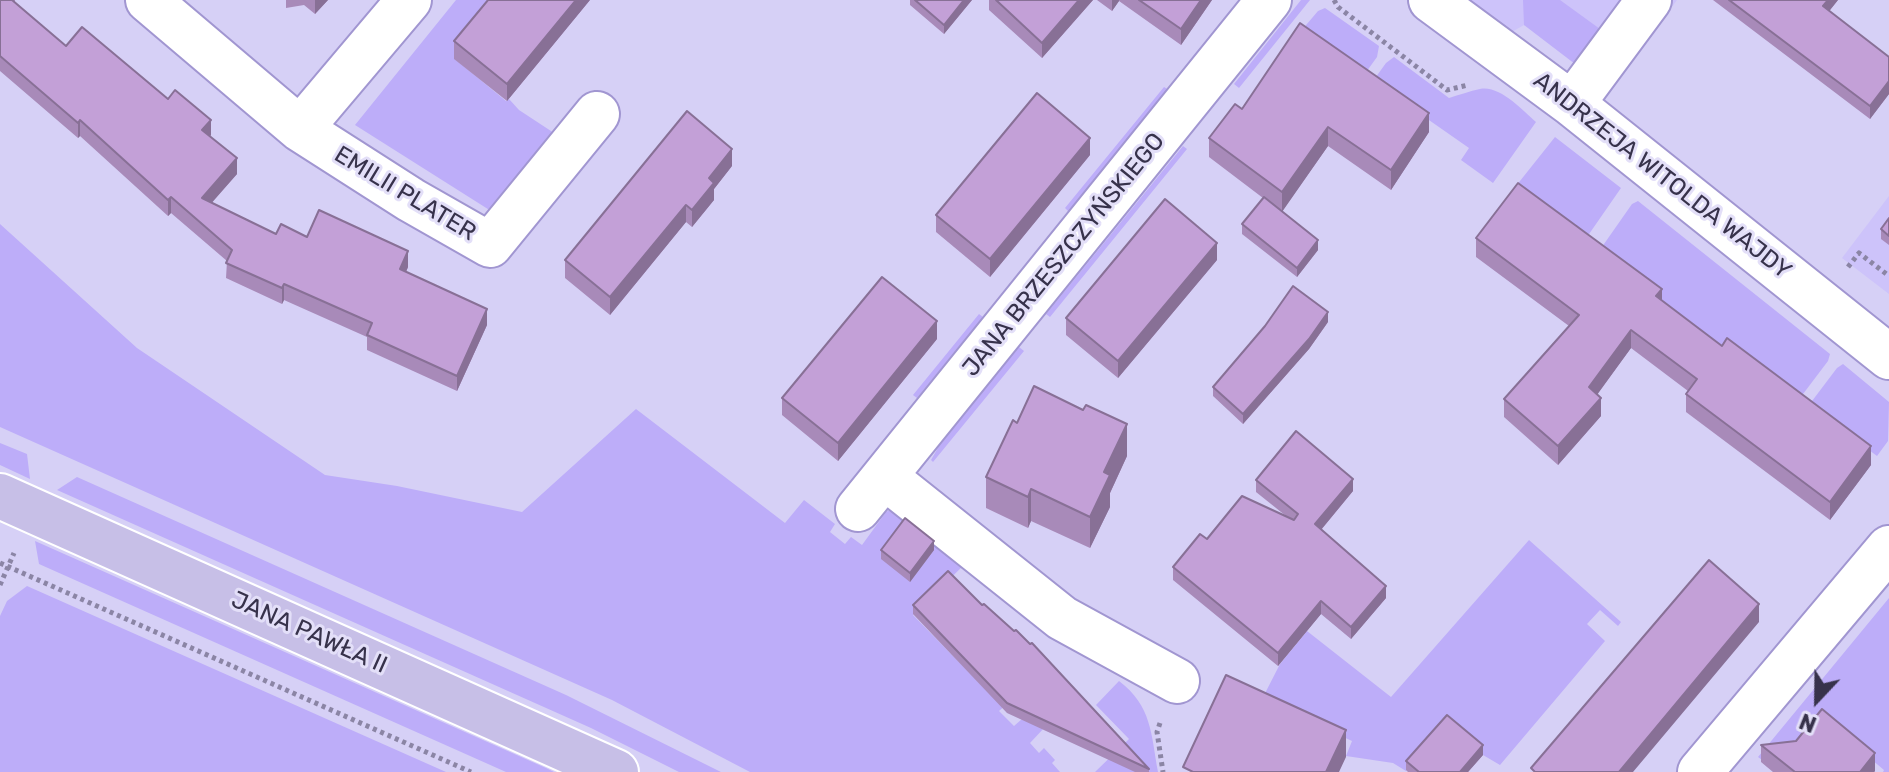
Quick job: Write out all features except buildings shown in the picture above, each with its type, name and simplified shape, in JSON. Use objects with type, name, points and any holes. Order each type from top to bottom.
[{"type":"main road","name":"JANA PAWŁA II","points":[[0,496],[616,772]]},
{"type":"street","name":"EMILII PLATER","points":[[148,0],[300,129],[411,200],[490,245],[597,114]]},
{"type":"street","points":[[300,129],[409,0]]},
{"type":"street","name":"JANA BRZESZCZYŃSKIEGO","points":[[1177,681],[1062,618],[872,493],[1269,0]]},
{"type":"street","name":"ANDRZEJA WITOLDA WAJDY","points":[[1431,0],[1572,104],[1889,357]]},
{"type":"street","points":[[1572,104],[1649,0]]},
{"type":"street","points":[[1700,772],[1889,548]]},
{"type":"path","points":[[1334,0],[1338,7],[1447,90],[1476,83]]},
{"type":"path","points":[[0,563],[471,772]]},
{"type":"path","points":[[0,585],[8,566]]},
{"type":"shaded area","points":[[456,0],[503,0],[455,59],[506,101],[509,99],[519,110],[554,133],[491,211],[355,125]]},
{"type":"shaded area","points":[[1301,0],[1310,0],[1239,88],[1234,84]]},
{"type":"shaded area","points":[[1467,0],[1677,0],[1624,72],[1524,25],[1510,33]]},
{"type":"shaded area","points":[[1523,0],[1560,0],[1600,29],[1618,3],[1621,8],[1575,64],[1524,25]]},
{"type":"shaded area","points":[[1325,8],[1379,46],[1377,57],[1364,75],[1301,31],[1318,11]]},
{"type":"shaded area","points":[[1394,57],[1449,98],[1488,89],[1510,100],[1536,122],[1493,183],[1461,160],[1469,148],[1373,81]]},
{"type":"shaded area","points":[[1164,87],[1169,90],[1069,212],[1065,208]]},
{"type":"shaded area","points":[[1555,137],[1621,188],[1587,237],[1516,186]]},
{"type":"shaded area","points":[[1183,146],[1187,149],[1050,317],[1046,314]]},
{"type":"shaded area","points":[[1889,196],[1889,294],[1842,258]]},
{"type":"shaded area","points":[[1638,201],[1830,354],[1800,398],[1722,364],[1597,254],[1632,204]]},
{"type":"shaded area","points":[[0,224],[137,348],[325,475],[397,486],[522,512],[636,409],[785,523],[804,500],[835,524],[830,532],[845,544],[851,537],[862,545],[886,512],[895,507],[968,561],[913,615],[990,694],[1015,697],[999,711],[1014,726],[1030,712],[1045,727],[1030,743],[1039,753],[1044,748],[1055,760],[1052,763],[1060,772],[750,772],[612,700],[0,427]]},
{"type":"shaded area","points":[[979,314],[983,317],[917,398],[913,395]]},
{"type":"shaded area","points":[[1019,347],[1024,351],[933,462],[931,460],[939,446]]},
{"type":"shaded area","points":[[1843,364],[1889,402],[1888,441],[1877,456],[1809,405]]},
{"type":"shaded area","points":[[0,443],[27,454],[30,479],[0,465]]},
{"type":"shaded area","points":[[77,477],[566,695],[721,772],[679,772],[591,728],[57,490]]},
{"type":"shaded area","points":[[1529,540],[1621,622],[1618,626],[1600,610],[1587,624],[1605,641],[1500,765],[1483,755],[1447,724],[1406,771],[1393,763],[1346,756],[1352,741],[1285,710],[1257,709],[1280,664],[1307,631],[1391,697]]},
{"type":"shaded area","points":[[35,541],[554,772],[506,772],[39,564]]},
{"type":"shaded area","points":[[27,586],[446,772],[0,772],[0,616],[7,601]]},
{"type":"shaded area","points":[[1889,598],[1889,772],[1883,772],[1822,718],[1773,768],[1758,757]]},
{"type":"shaded area","points":[[1119,681],[1138,700],[1144,711],[1158,772],[1095,772],[1129,739],[1096,705]]}]
